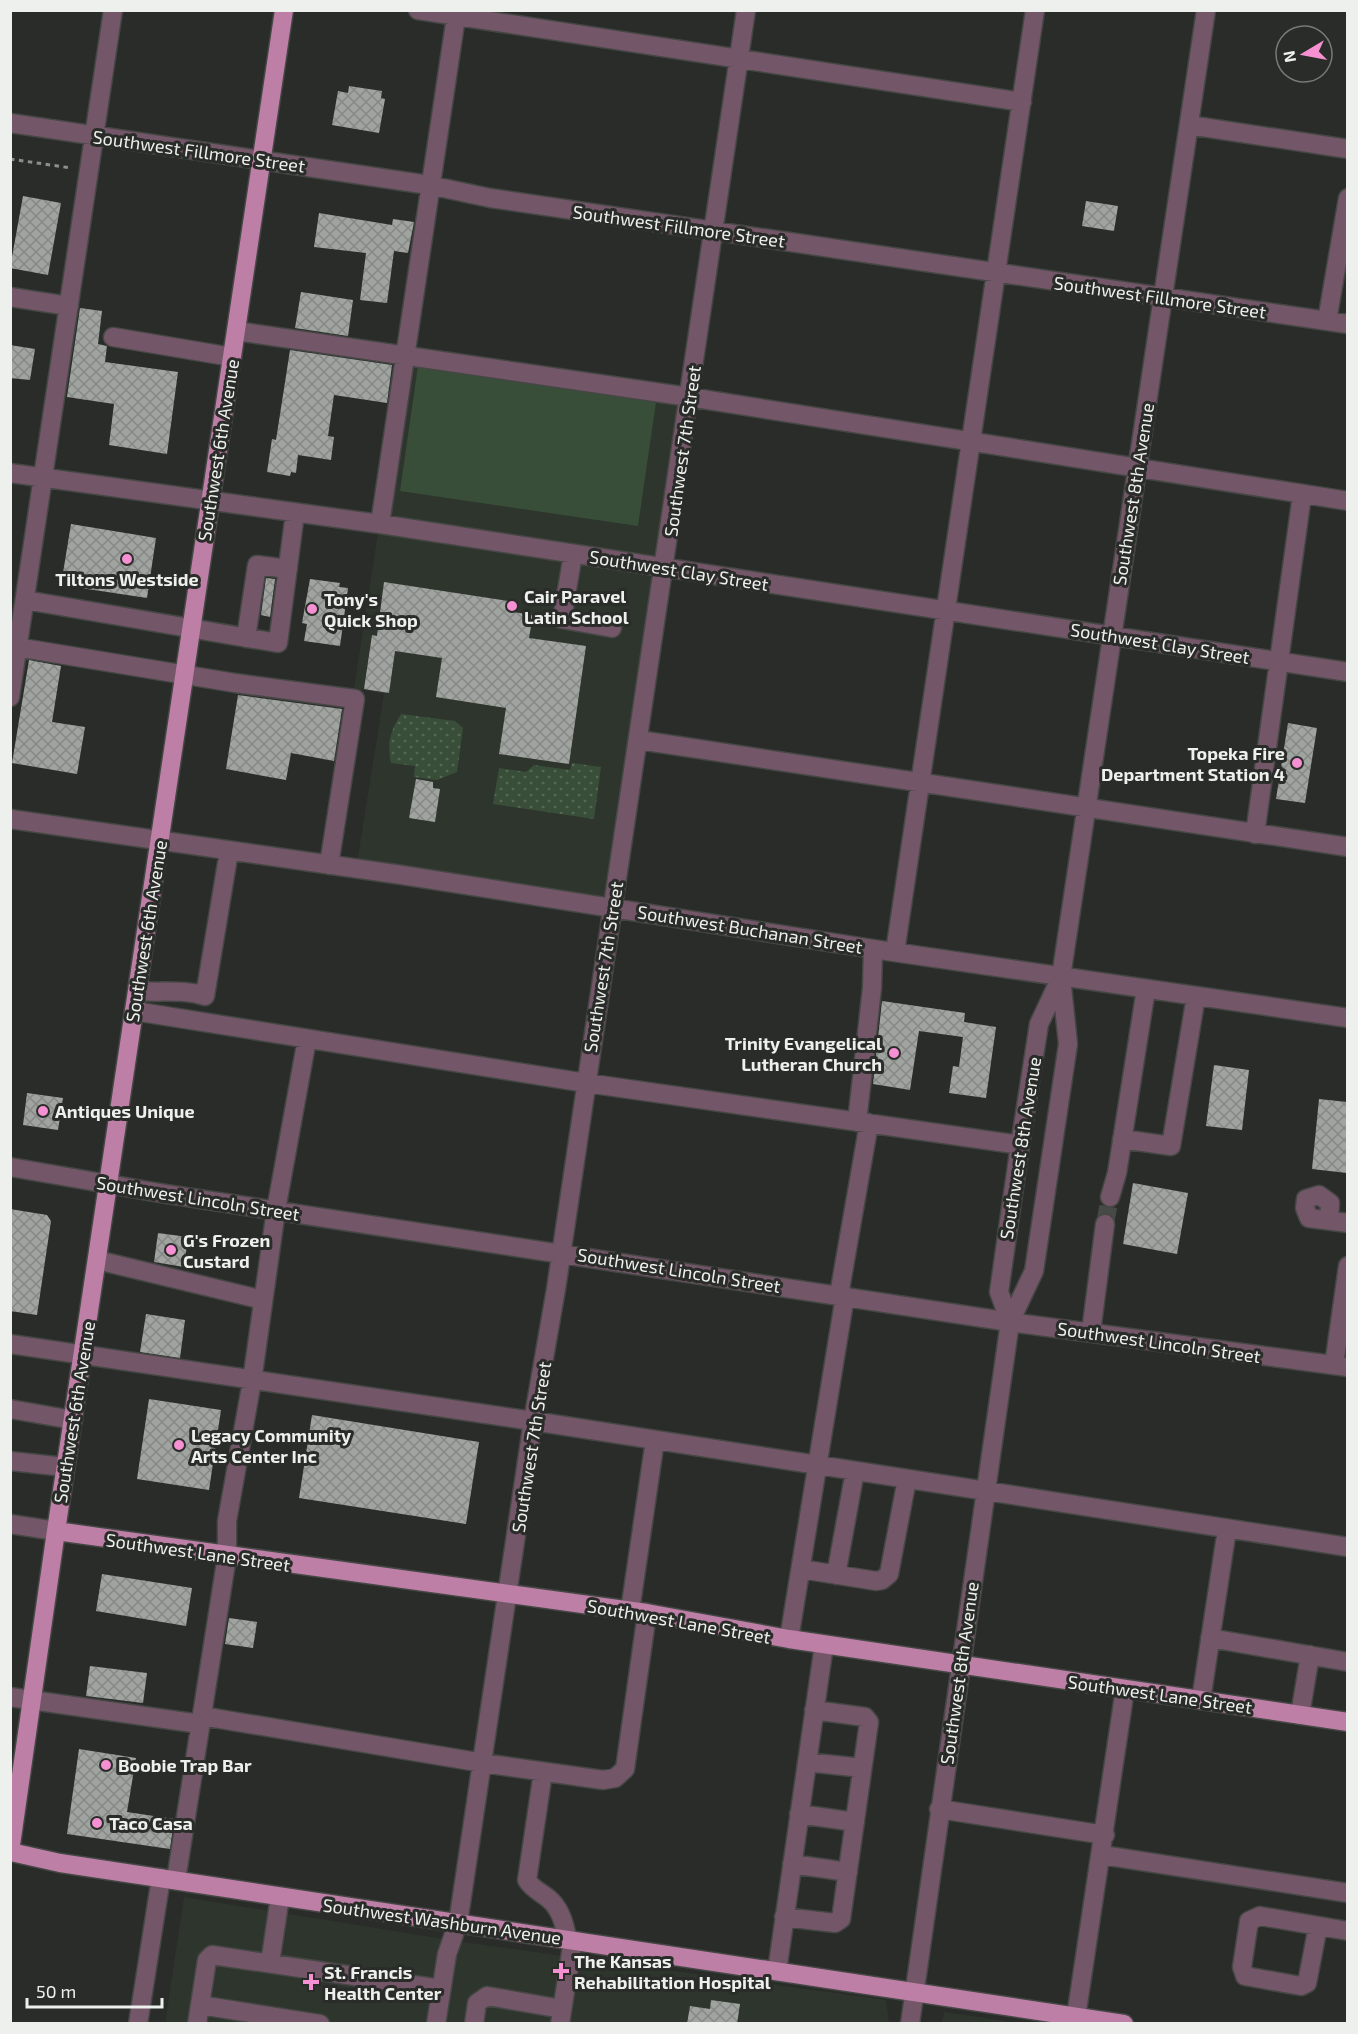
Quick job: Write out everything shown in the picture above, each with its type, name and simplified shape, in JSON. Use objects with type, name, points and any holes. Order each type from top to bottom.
[{"type":"main road","name":"Southwest 6th Avenue","points":[[10,1852],[65,1467],[284,10]]},
{"type":"main road","name":"Southwest Lane Street","points":[[56,1531],[638,1612],[824,1645],[1347,1722]]},
{"type":"main road","name":"Southwest Washburn Avenue","points":[[10,1852],[60,1863],[280,1897],[1124,2024]]},
{"type":"street","points":[[10,697],[14,647],[25,600],[44,478],[113,10]]},
{"type":"street","points":[[418,10],[457,13],[1022,102]]},
{"type":"street","name":"Southwest 7th Street","points":[[436,2024],[447,1954],[458,1923],[483,1763],[533,1421],[639,740],[746,10]]},
{"type":"street","points":[[895,952],[1035,10]]},
{"type":"street","name":"Southwest 8th Avenue","points":[[910,2024],[1010,1322],[1034,1271],[1067,1055],[1068,1044],[1061,977],[1206,10]]},
{"type":"street","points":[[380,524],[429,185],[457,13]]},
{"type":"street","name":"Southwest Fillmore Street","points":[[10,123],[429,185],[490,198],[1347,324]]},
{"type":"street","points":[[1189,125],[1347,149]]},
{"type":"street","points":[[1326,321],[1347,198]]},
{"type":"street","points":[[10,297],[69,306]]},
{"type":"street","points":[[236,331],[405,358],[689,397],[1347,501]]},
{"type":"street","points":[[113,337],[232,357]]},
{"type":"street","name":"Southwest Clay Street","points":[[10,473],[380,524],[1347,672]]},
{"type":"street","points":[[1255,834],[1302,495]]},
{"type":"street","points":[[25,600],[278,643],[295,513]]},
{"type":"street","points":[[573,554],[562,620],[612,628]]},
{"type":"street","points":[[246,638],[257,565],[288,568]]},
{"type":"street","points":[[14,647],[184,675],[355,699],[329,865]]},
{"type":"street","points":[[639,740],[1347,847]]},
{"type":"street","name":"Southwest Buchanan Street","points":[[10,819],[1347,1018]]},
{"type":"street","points":[[138,991],[167,993],[188,991],[205,996],[229,851]]},
{"type":"street","points":[[789,1639],[842,1296],[863,1123],[873,949]]},
{"type":"street","name":"Southwest 8th Avenue","points":[[1010,1322],[999,1292],[1020,1144],[1039,1024],[1061,977]]},
{"type":"street","points":[[1110,1197],[1122,1139],[1146,989]]},
{"type":"street","points":[[1122,1139],[1171,1146],[1196,996]]},
{"type":"street","points":[[134,1011],[586,1083],[1020,1144]]},
{"type":"street","points":[[138,2024],[201,1720],[227,1556],[227,1521],[252,1381],[276,1210],[307,1039]]},
{"type":"street","name":"Southwest Lincoln Street","points":[[10,1167],[108,1185],[1010,1322],[1341,1366]]},
{"type":"street","points":[[1329,1221],[1347,1223]]},
{"type":"street","points":[[1091,1332],[1106,1224]]},
{"type":"street","points":[[97,1260],[263,1300]]},
{"type":"street","points":[[1341,1366],[1347,1266]]},
{"type":"street","points":[[10,1344],[533,1421],[1347,1547]]},
{"type":"street","points":[[10,1409],[73,1420]]},
{"type":"street","points":[[10,1697],[201,1720],[543,1772],[603,1780],[615,1778],[625,1769],[655,1440]]},
{"type":"street","points":[[10,1461],[65,1467]]},
{"type":"street","points":[[836,1575],[855,1471]]},
{"type":"street","points":[[801,1569],[882,1580],[889,1574],[907,1479]]},
{"type":"street","name":"Southwest Lane Street","points":[[10,1524],[56,1531]]},
{"type":"street","points":[[1201,1700],[1227,1529]]},
{"type":"street","points":[[1210,1638],[1347,1662]]},
{"type":"street","points":[[777,1971],[824,1645]]},
{"type":"street","points":[[1300,1715],[1310,1655]]},
{"type":"street","points":[[1076,2017],[1105,1836],[1125,1689]]},
{"type":"street","points":[[784,1917],[839,1922],[848,1872],[868,1719],[814,1710]]},
{"type":"street","points":[[807,1762],[862,1768]]},
{"type":"street","points":[[474,2024],[477,2003],[487,1996],[561,2016],[570,1940],[559,1911],[551,1900],[530,1886],[527,1880],[543,1772]]},
{"type":"street","points":[[939,1809],[1105,1836]]},
{"type":"street","points":[[799,1814],[855,1822]]},
{"type":"street","points":[[1102,1855],[1347,1893]]},
{"type":"street","points":[[792,1864],[848,1872]]},
{"type":"street","points":[[270,1963],[280,1897]]},
{"type":"street","points":[[1318,1926],[1307,1983],[1301,1986],[1245,1976],[1242,1967],[1249,1921],[1260,1916],[1318,1926],[1347,1931]]},
{"type":"street","points":[[197,2024],[207,1960],[212,1955],[441,1989]]},
{"type":"street","points":[[200,2005],[320,2024]]},
{"type":"path","points":[[10,159],[75,169]]},
{"type":"shaded area","name":"Cair Paravel Latin School","points":[[405,358],[689,397],[612,908],[356,869],[384,694],[354,688]]},
{"type":"shaded area","points":[[184,1897],[456,1941],[886,2000],[889,2023],[165,2024]]},
{"type":"shaded area","points":[[944,2012],[1019,2023],[942,2023]]},
{"type":"green space","points":[[418,366],[656,402],[638,526],[400,491]]},
{"type":"green space","points":[[401,714],[455,721],[463,728],[457,772],[437,780],[414,777],[415,766],[391,763],[390,737]]},
{"type":"green space","points":[[572,763],[601,767],[594,819],[493,804],[499,768],[526,772],[534,765],[570,770]]},
{"type":"building","points":[[349,86],[382,91],[381,98],[385,99],[379,133],[332,125],[338,91],[348,93]]},
{"type":"building","points":[[23,196],[61,203],[48,275],[10,268]]},
{"type":"building","points":[[1086,201],[1118,206],[1114,231],[1082,226]]},
{"type":"building","points":[[319,213],[392,225],[393,219],[414,222],[408,253],[394,251],[387,303],[360,300],[366,253],[314,247]]},
{"type":"building","points":[[301,292],[353,300],[348,336],[295,328]]},
{"type":"building","points":[[80,308],[102,311],[98,344],[107,346],[105,362],[178,372],[167,454],[109,445],[114,404],[67,397]]},
{"type":"building","points":[[10,345],[35,349],[30,380],[10,378]]},
{"type":"building","points":[[290,350],[392,365],[387,403],[334,395],[328,436],[334,437],[331,460],[298,455],[296,473],[291,472],[290,476],[267,472],[272,439],[276,440]]},
{"type":"building","points":[[71,524],[156,538],[147,598],[61,585]]},
{"type":"building","points":[[266,578],[275,579],[270,617],[261,615]]},
{"type":"building","points":[[310,579],[340,583],[339,587],[348,588],[340,646],[304,641],[307,624],[302,623]]},
{"type":"building","points":[[384,582],[515,602],[513,612],[533,615],[529,638],[586,646],[569,764],[499,754],[506,708],[436,697],[442,658],[395,651],[389,693],[364,689],[372,635],[377,636]]},
{"type":"building","points":[[29,660],[61,666],[52,722],[85,727],[77,774],[12,763]]},
{"type":"building","points":[[238,695],[342,709],[334,761],[291,753],[286,780],[226,769]]},
{"type":"building","name":"Topeka Fire Department Station 4","points":[[1288,723],[1317,728],[1305,803],[1276,799]]},
{"type":"building","points":[[416,779],[433,782],[433,788],[440,789],[435,822],[409,818]]},
{"type":"building","name":"Trinity Evangelical Lutheran Church","points":[[882,1001],[965,1013],[964,1022],[996,1027],[986,1098],[949,1093],[953,1066],[959,1067],[963,1037],[919,1031],[910,1090],[873,1084]]},
{"type":"building","points":[[1214,1065],[1249,1070],[1242,1130],[1206,1126]]},
{"type":"building","name":"Antiques Unique","points":[[27,1093],[63,1098],[58,1130],[23,1125]]},
{"type":"building","points":[[1319,1099],[1347,1102],[1347,1173],[1312,1169]]},
{"type":"building","points":[[1133,1183],[1188,1193],[1177,1254],[1123,1244]]},
{"type":"building","points":[[10,1209],[47,1215],[51,1221],[37,1315],[10,1311]]},
{"type":"building","name":"G's Frozen Custard","points":[[158,1233],[188,1237],[184,1267],[154,1262]]},
{"type":"building","points":[[146,1314],[185,1320],[180,1358],[140,1352]]},
{"type":"building","name":"Legacy Community Arts Center Inc","points":[[149,1399],[221,1410],[209,1490],[137,1479]]},
{"type":"building","points":[[312,1415],[479,1442],[466,1524],[299,1498]]},
{"type":"building","points":[[102,1574],[192,1588],[186,1626],[96,1611]]},
{"type":"building","points":[[229,1618],[257,1622],[253,1648],[225,1644]]},
{"type":"building","points":[[90,1666],[147,1673],[143,1703],[86,1696]]},
{"type":"building","points":[[79,1749],[136,1758],[127,1812],[174,1819],[170,1849],[67,1834]]},
{"type":"building","points":[[711,2000],[740,2004],[737,2024],[687,2024],[690,2006],[710,2009]]},
{"type":"tunnel","points":[[1105,1224],[1110,1197]]},
{"type":"place","name":"Tiltons Westside","points":[[127,559]]},
{"type":"place","name":"Cair Paravel Latin School","points":[[512,606]]},
{"type":"place","name":"Tony's Quick Shop","points":[[312,609]]},
{"type":"place","name":"Topeka Fire Department Station 4","points":[[1297,763]]},
{"type":"place","name":"Trinity Evangelical Lutheran Church","points":[[894,1053]]},
{"type":"place","name":"Antiques Unique","points":[[43,1111]]},
{"type":"place","name":"G's Frozen Custard","points":[[171,1250]]},
{"type":"place","name":"Legacy Community Arts Center Inc","points":[[179,1445]]},
{"type":"place","name":"Boobie Trap Bar","points":[[106,1765]]},
{"type":"place","name":"Taco Casa","points":[[97,1823]]},
{"type":"place","name":"The Kansas Rehabilitation Hospital","points":[[561,1971]]},
{"type":"place","name":"St. Francis Health Center","points":[[311,1982]]}]
